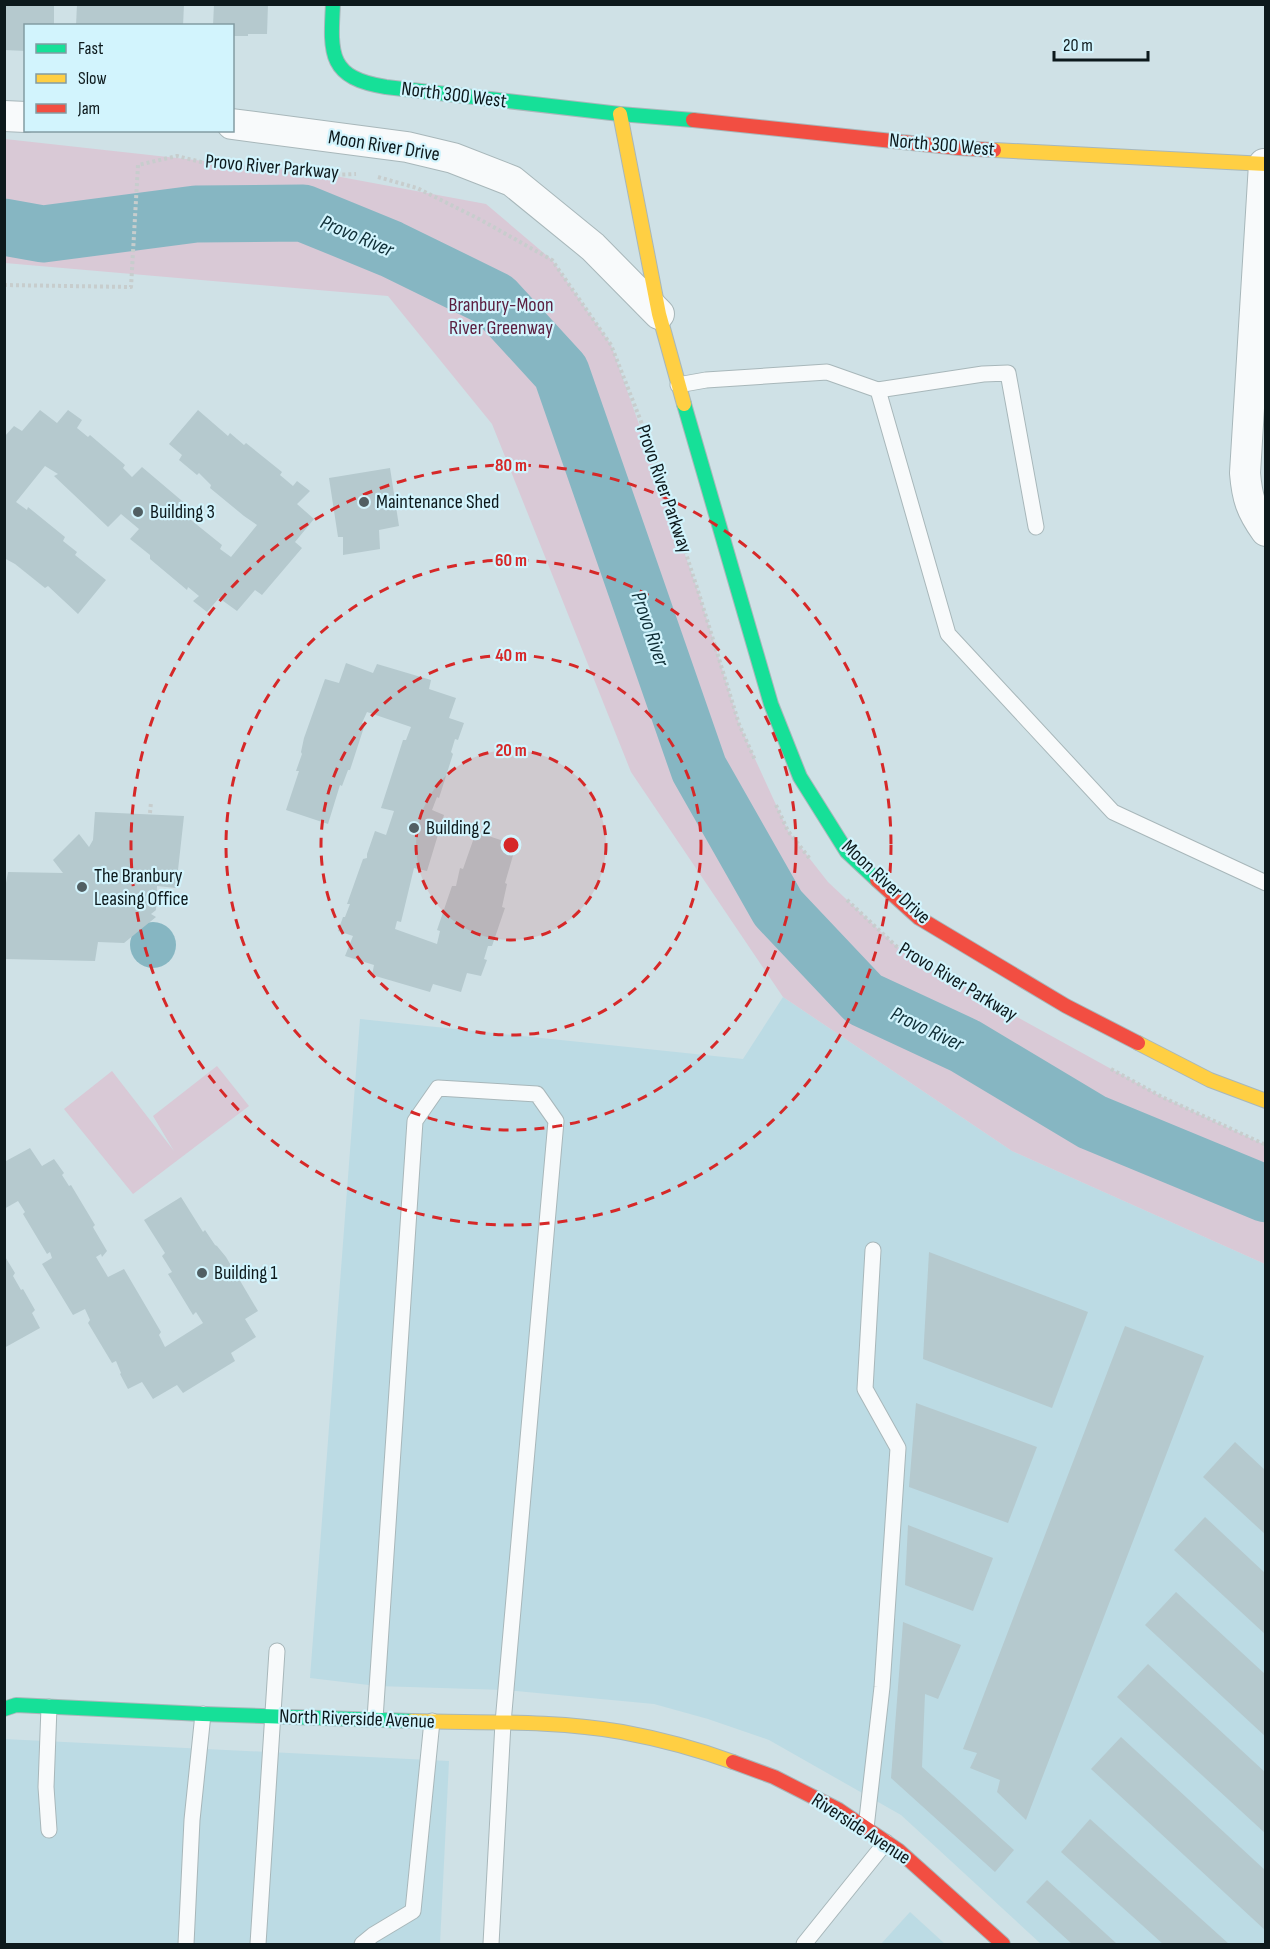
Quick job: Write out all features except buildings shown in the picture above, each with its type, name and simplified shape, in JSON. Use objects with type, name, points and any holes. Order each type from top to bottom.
[{"type":"street","name":"North 300 West","points":[[333,4],[334,57],[348,76],[386,87],[620,114],[711,121],[959,148],[1265,164]]},
{"type":"street","points":[[620,114],[659,314],[678,385]]},
{"type":"street","points":[[4,116],[24,117]]},
{"type":"street","name":"Moon River Drive","points":[[234,124],[407,147],[453,158],[512,181],[593,247],[659,314]]},
{"type":"street","points":[[1259,523],[1247,495],[1245,473],[1265,164]]},
{"type":"street","name":"Moon River Drive","points":[[678,385],[771,704],[800,777],[847,852],[919,918],[1066,1006],[1210,1080],[1266,1101]]},
{"type":"street","name":"North Riverside Avenue","points":[[8,1705],[203,1714],[552,1725],[621,1732],[697,1749]]},
{"type":"street","name":"Riverside Avenue","points":[[697,1749],[774,1777],[838,1810],[898,1850],[1003,1944]]},
{"type":"lane","points":[[678,385],[705,380],[827,372],[878,390],[983,374],[1008,374],[1036,527]]},
{"type":"lane","points":[[878,390],[948,634],[1113,812],[1266,883]]},
{"type":"lane","points":[[375,1719],[415,1121],[438,1088],[537,1094],[556,1121],[503,1723],[491,1944]]},
{"type":"lane","points":[[866,1828],[882,1687],[898,1448],[865,1389],[873,1250]]},
{"type":"lane","points":[[258,1944],[277,1651]]},
{"type":"lane","points":[[49,1707],[46,1787],[49,1830]]},
{"type":"lane","points":[[186,1944],[192,1820],[203,1714]]},
{"type":"lane","points":[[362,1944],[413,1911],[432,1721]]},
{"type":"lane","points":[[804,1944],[886,1842]]},
{"type":"path","name":"Provo River Parkway","points":[[4,285],[131,287],[138,165],[177,156],[201,162],[295,173],[358,174]]},
{"type":"path","name":"Provo River Parkway","points":[[377,177],[417,188],[481,220],[552,260],[611,345],[653,452],[739,724],[759,767]]},
{"type":"path","points":[[774,799],[789,831],[814,865]]},
{"type":"path","points":[[150,813],[151,802]]},
{"type":"path","name":"Provo River Parkway","points":[[845,898],[896,946],[957,982]]},
{"type":"path","points":[[1110,1069],[1162,1097],[1266,1145]]},
{"type":"shaded area","points":[[158,922],[170,928],[175,936],[175,954],[170,962],[162,967],[148,968],[140,965],[133,958],[130,940],[133,932],[140,925]]},
{"type":"shaded area","points":[[783,997],[1012,1151],[1265,1264],[1265,1944],[1041,1944],[901,1815],[769,1740],[708,1719],[654,1704],[505,1690],[377,1686],[310,1678],[360,1019],[743,1059]]},
{"type":"shaded area","points":[[4,1739],[449,1761],[440,1944],[5,1944]]},
{"type":"shaded area","points":[[910,1912],[945,1944],[881,1944]]},
{"type":"green space","name":"Branbury-Moon River Greenway","points":[[5,139],[330,175],[486,204],[552,260],[611,345],[700,597],[739,724],[788,831],[828,882],[896,946],[1017,1017],[1162,1097],[1265,1145],[1265,1264],[1012,1151],[783,997],[631,772],[492,424],[388,296],[5,263]]},
{"type":"green space","points":[[217,1066],[249,1106],[133,1194],[64,1109],[112,1071],[174,1151],[153,1116]]},
{"type":"waterway","name":"Provo River","points":[[4,227],[43,234],[196,214],[303,213],[391,249],[495,300],[561,372],[699,769],[778,908],[864,999],[965,1046],[1092,1122],[1266,1194]]},
{"type":"traffic: fast","points":[[333,4],[332,37],[337,61],[343,70],[367,83],[620,114],[693,120]]},
{"type":"traffic: fast","points":[[684,404],[771,704],[800,777],[847,852],[877,880]]},
{"type":"traffic: fast","points":[[4,1709],[16,1705],[412,1721]]},
{"type":"traffic: slow","points":[[620,114],[659,314],[684,404]]},
{"type":"traffic: slow","points":[[994,150],[1266,164]]},
{"type":"traffic: slow","points":[[1138,1043],[1210,1080],[1266,1101]]},
{"type":"traffic: slow","points":[[412,1721],[544,1724],[596,1728],[664,1741],[733,1762]]},
{"type":"traffic: jam","points":[[693,120],[994,150]]},
{"type":"traffic: jam","points":[[877,880],[919,918],[1066,1006],[1138,1043]]},
{"type":"traffic: jam","points":[[733,1762],[774,1777],[839,1810],[898,1850],[1003,1944]]},
{"type":"place","name":"Maintenance Shed","points":[[364,502]]},
{"type":"place","name":"Building 3","points":[[138,512]]},
{"type":"place","name":"Building 2","points":[[414,828]]},
{"type":"place","name":"The Branbury Leasing Office","points":[[82,887]]},
{"type":"place","name":"Building 1","points":[[202,1273]]}]
